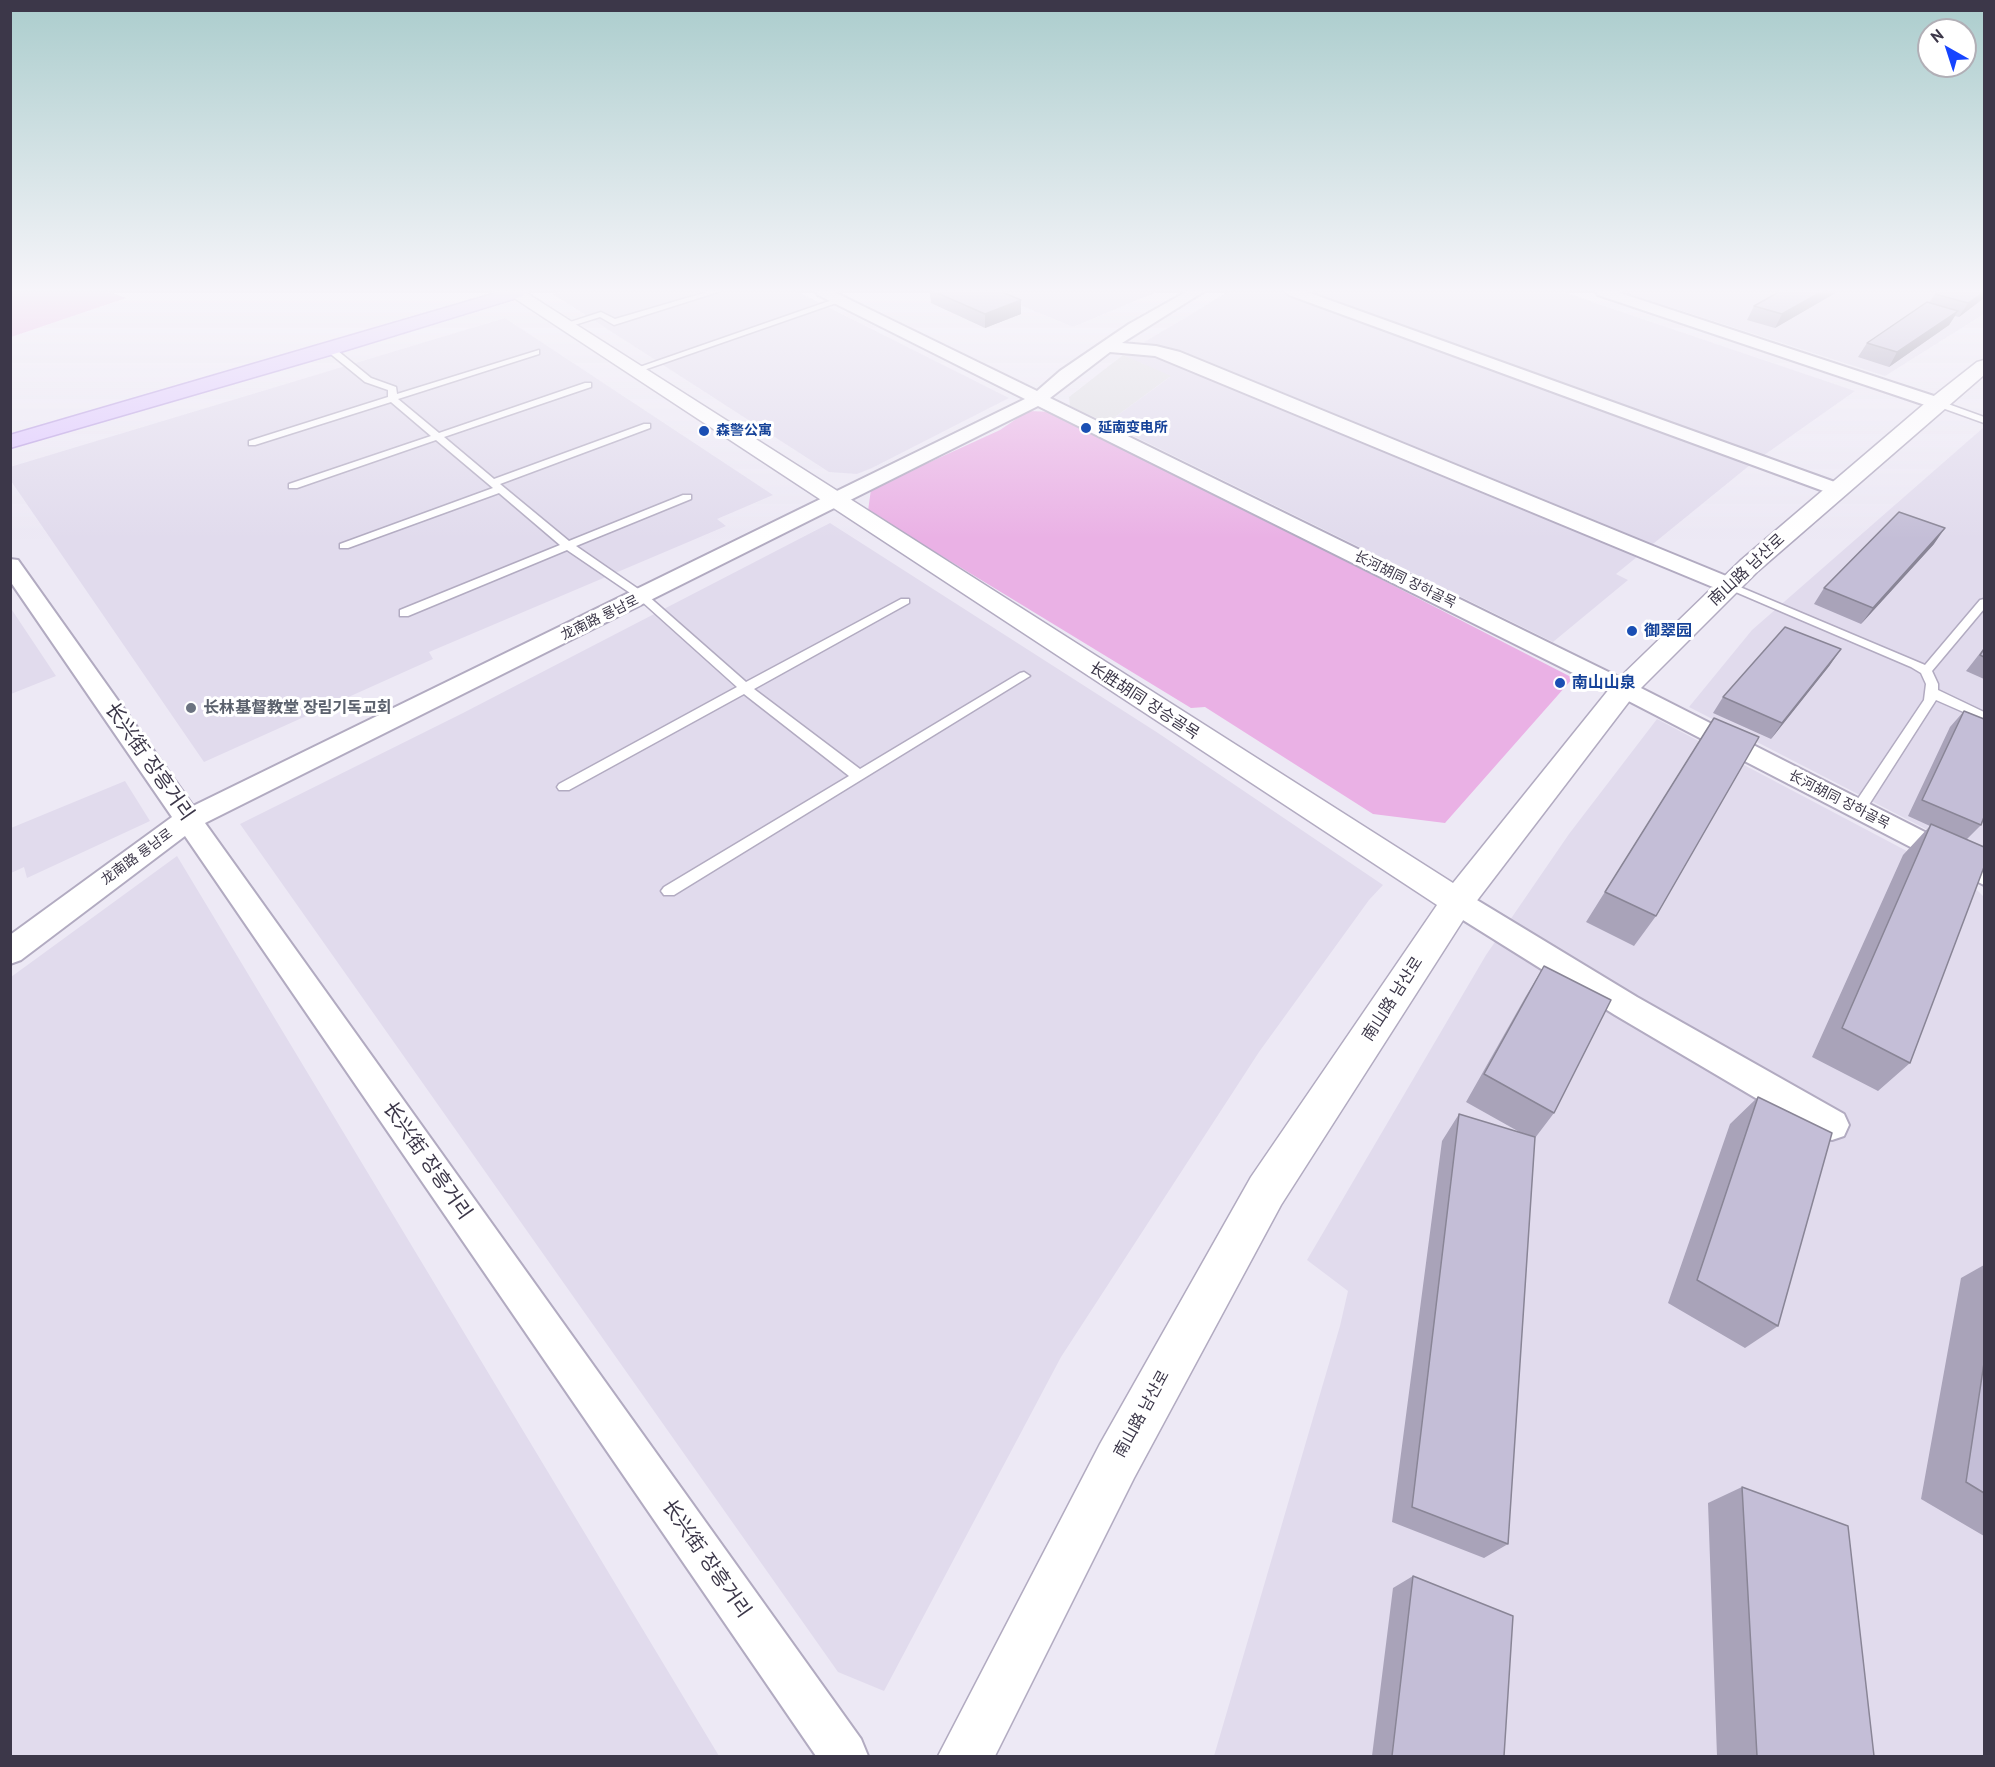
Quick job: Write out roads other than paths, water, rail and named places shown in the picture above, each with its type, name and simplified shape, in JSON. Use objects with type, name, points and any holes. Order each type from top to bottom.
[{"type":"main road","points":[[10,441],[244,374]]},
{"type":"street","name":"长胜胡同 장승골목","points":[[642,374],[1457,902]]},
{"type":"street","name":"长河胡同 장하골목","points":[[989,374],[1624,689],[1984,874]]},
{"type":"street","name":"龙南路 룡남로","points":[[10,952],[189,819],[643,597],[832,499],[1038,399],[1067,374]]},
{"type":"street","points":[[1219,374],[1728,585]]},
{"type":"street","points":[[1521,374],[1836,489]]},
{"type":"street","points":[[1851,374],[1937,403]]},
{"type":"street","name":"南山路 남산로","points":[[966,1756],[1117,1461],[1266,1191],[1457,902],[1624,689],[1728,585],[1836,489],[1973,374]]},
{"type":"street","name":"长兴街 장흥거리","points":[[10,565],[844,1756]]},
{"type":"street","points":[[1457,902],[1626,1006],[1832,1125]]},
{"type":"lane","points":[[361,374],[368,380],[393,389],[393,398],[568,546],[643,597],[745,688],[859,776]]},
{"type":"lane","points":[[252,443],[466,374]]},
{"type":"lane","points":[[293,486],[588,385]]},
{"type":"lane","points":[[1937,403],[1984,420]]},
{"type":"lane","points":[[344,546],[647,426]]},
{"type":"lane","points":[[404,613],[687,497]]},
{"type":"lane","points":[[1728,585],[1915,664],[1926,671],[1932,684],[1930,700],[1858,810]]},
{"type":"lane","points":[[564,787],[906,601]]},
{"type":"lane","points":[[1926,671],[1984,602]]},
{"type":"lane","points":[[669,891],[1024,676]]},
{"type":"lane","points":[[1931,692],[1984,717]]},
{"type":"place","name":"延南变电所","points":[[1086,428]]},
{"type":"place","name":"森警公寓","points":[[704,431]]},
{"type":"place","name":"御翠园","points":[[1632,631]]},
{"type":"place","name":"南山山泉","points":[[1560,683]]},
{"type":"place","name":"长林基督教堂 장림기독교회","points":[[191,708]]}]
